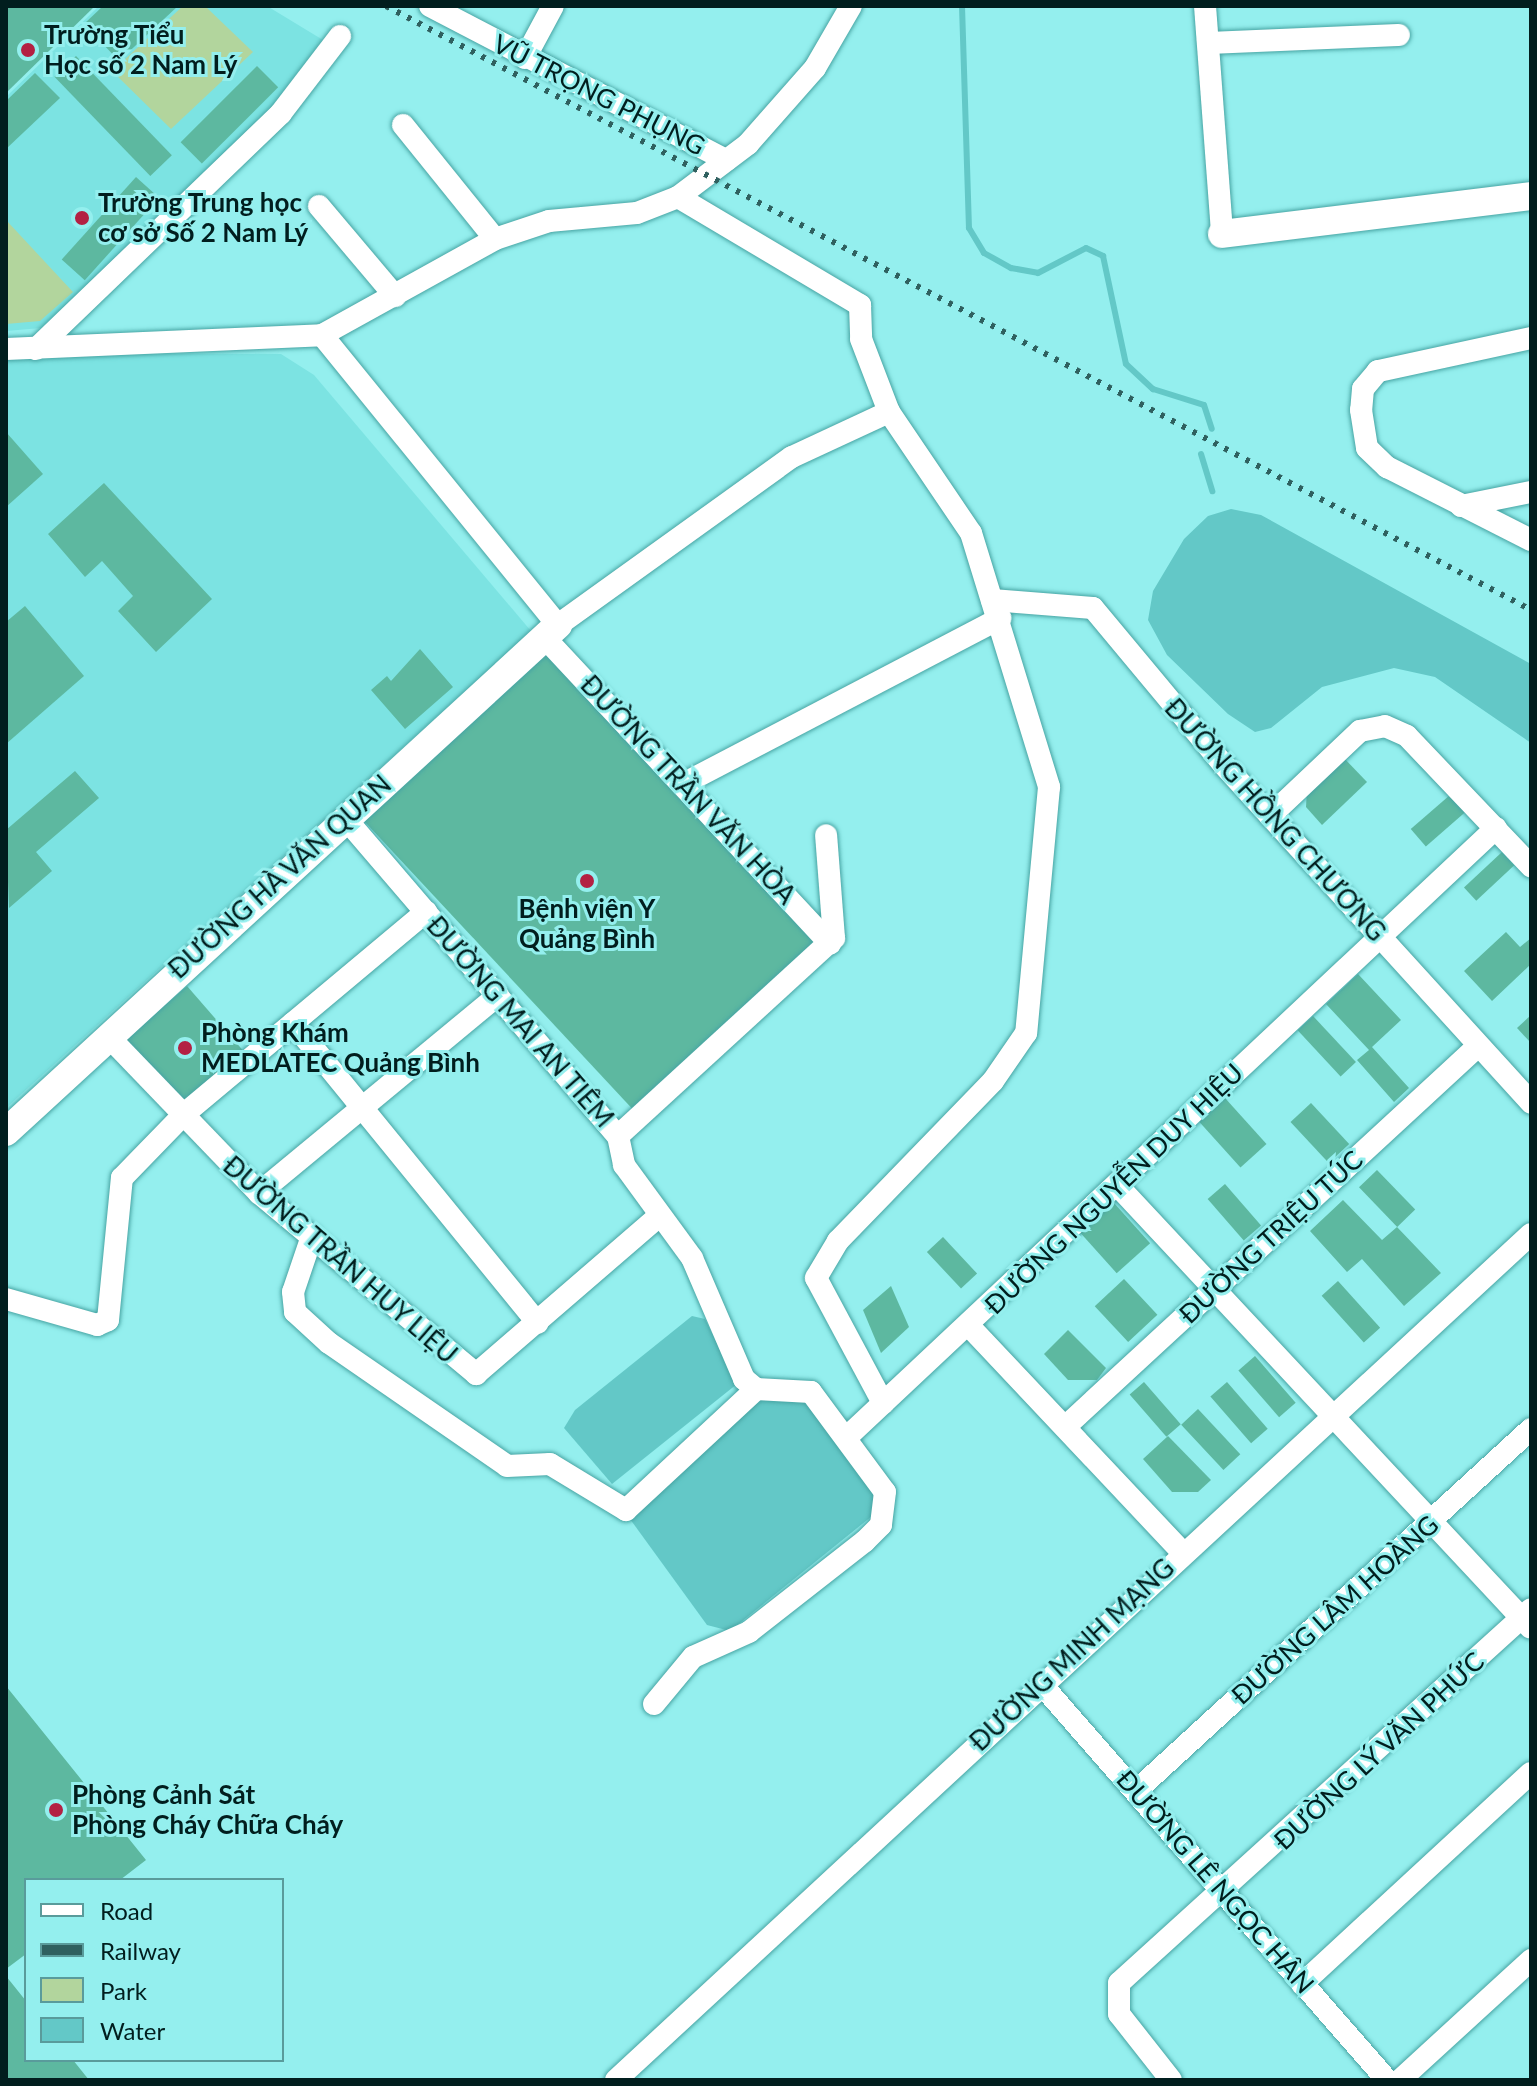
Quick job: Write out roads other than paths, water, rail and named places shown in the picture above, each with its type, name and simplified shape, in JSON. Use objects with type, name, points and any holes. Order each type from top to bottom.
[{"type":"main road","points":[[1222,234],[1531,196]]},
{"type":"main road","name":"ĐƯỜNG HÀ VĂN QUAN","points":[[6,1132],[551,632]]},
{"type":"street","name":"VŨ TRỌNG PHỤNG","points":[[430,6],[726,160]]},
{"type":"street","points":[[525,58],[553,6]]},
{"type":"street","points":[[6,349],[322,335],[495,239],[549,221],[637,213],[678,197],[781,111],[851,6]]},
{"type":"street","points":[[1205,6],[1222,234]]},
{"type":"street","points":[[1208,43],[1399,35]]},
{"type":"street","points":[[36,349],[281,113],[340,36]]},
{"type":"street","points":[[403,125],[495,239]]},
{"type":"street","points":[[678,197],[860,305],[861,339],[889,412],[971,533],[1049,787],[1032,998],[1026,1033],[1008,1063],[820,1266],[817,1288],[883,1403]]},
{"type":"street","points":[[319,206],[395,296]]},
{"type":"street","name":"ĐƯỜNG TRẦN VĂN HÒA","points":[[322,335],[551,632],[830,944]]},
{"type":"street","points":[[1531,338],[1378,371],[1363,389],[1367,448],[1461,506],[1531,540]]},
{"type":"street","points":[[551,632],[792,457],[889,412]]},
{"type":"street","points":[[1461,506],[1531,492]]},
{"type":"street","name":"ĐƯỜNG HỒNG CHƯƠNG","points":[[996,609],[1093,608],[1270,816],[1531,1103]]},
{"type":"street","points":[[685,783],[996,609]]},
{"type":"street","points":[[1270,816],[1360,731],[1385,726],[1407,736],[1531,866]]},
{"type":"street","name":"ĐƯỜNG MAI AN TIÊM","points":[[345,818],[618,1136],[624,1165],[692,1258],[744,1379],[756,1389]]},
{"type":"street","name":"ĐƯỜNG NGUYỄN DUY HIỆU","points":[[847,1437],[970,1327],[1496,828]]},
{"type":"street","points":[[618,1136],[830,944],[836,931],[826,835]]},
{"type":"street","points":[[6,1299],[97,1325],[108,1320],[122,1178],[183,1115],[426,912]]},
{"type":"street","points":[[259,1193],[498,995]]},
{"type":"street","points":[[293,1023],[538,1323]]},
{"type":"street","name":"ĐƯỜNG TRẦN HUY LIỆU","points":[[108,1036],[259,1193],[476,1374],[659,1216]]},
{"type":"street","name":"ĐƯỜNG TRIỆU TÚC","points":[[1065,1427],[1478,1046]]},
{"type":"street","points":[[1118,1186],[1429,1524],[1528,1618]]},
{"type":"street","name":"ĐƯỜNG MINH MẠNG","points":[[616,2080],[1182,1552],[1531,1234]]},
{"type":"street","points":[[312,1236],[293,1292],[295,1312],[329,1343],[507,1466],[550,1464],[626,1510],[756,1389],[811,1392],[847,1437],[885,1492],[881,1525],[749,1632],[693,1657],[654,1704]]},
{"type":"street","points":[[970,1327],[1182,1552]]},
{"type":"street","name":"ĐƯỜNG LÂM HOÀNG","points":[[1137,1790],[1531,1429]]},
{"type":"street","name":"ĐƯỜNG LÝ VĂN PHỨC","points":[[1171,2080],[1119,2014],[1116,1989],[1528,1618]]},
{"type":"street","name":"ĐƯỜNG LÊ NGỌC HÂN","points":[[1042,1685],[1137,1790],[1387,2080]]},
{"type":"street","points":[[1302,1984],[1531,1773]]},
{"type":"street","points":[[1400,2080],[1531,1960]]},
{"type":"water","points":[[1231,509],[1261,515],[1531,664],[1531,743],[1435,677],[1394,668],[1322,687],[1271,728],[1255,732],[1228,714],[1167,655],[1148,620],[1153,591],[1184,539],[1208,516]]},
{"type":"water","points":[[692,1316],[705,1319],[737,1384],[612,1484],[564,1428],[575,1410]]},
{"type":"water","points":[[805,1393],[876,1492],[872,1516],[730,1631],[707,1625],[630,1519],[765,1395]]},
{"type":"waterway","points":[[962,6],[969,228],[984,253],[1011,268],[1038,273],[1086,248],[1103,256],[1126,364],[1153,389],[1204,405],[1212,429]]},
{"type":"waterway","points":[[1201,454],[1212,491]]},
{"type":"railway","points":[[386,6],[1531,610]]},
{"type":"place","name":"Trường Tiểu Học số 2 Nam Lý","points":[[28,50]]},
{"type":"place","name":"Trường Trung học cơ sở Số 2 Nam Lý","points":[[82,218]]},
{"type":"place","name":"Bệnh viện Y Quảng Bình","points":[[587,881]]},
{"type":"place","name":"Phòng Khám MEDLATEC Quảng Bình","points":[[185,1048]]},
{"type":"place","name":"Phòng Cảnh Sát Phòng Cháy Chữa Cháy","points":[[56,1810]]}]
